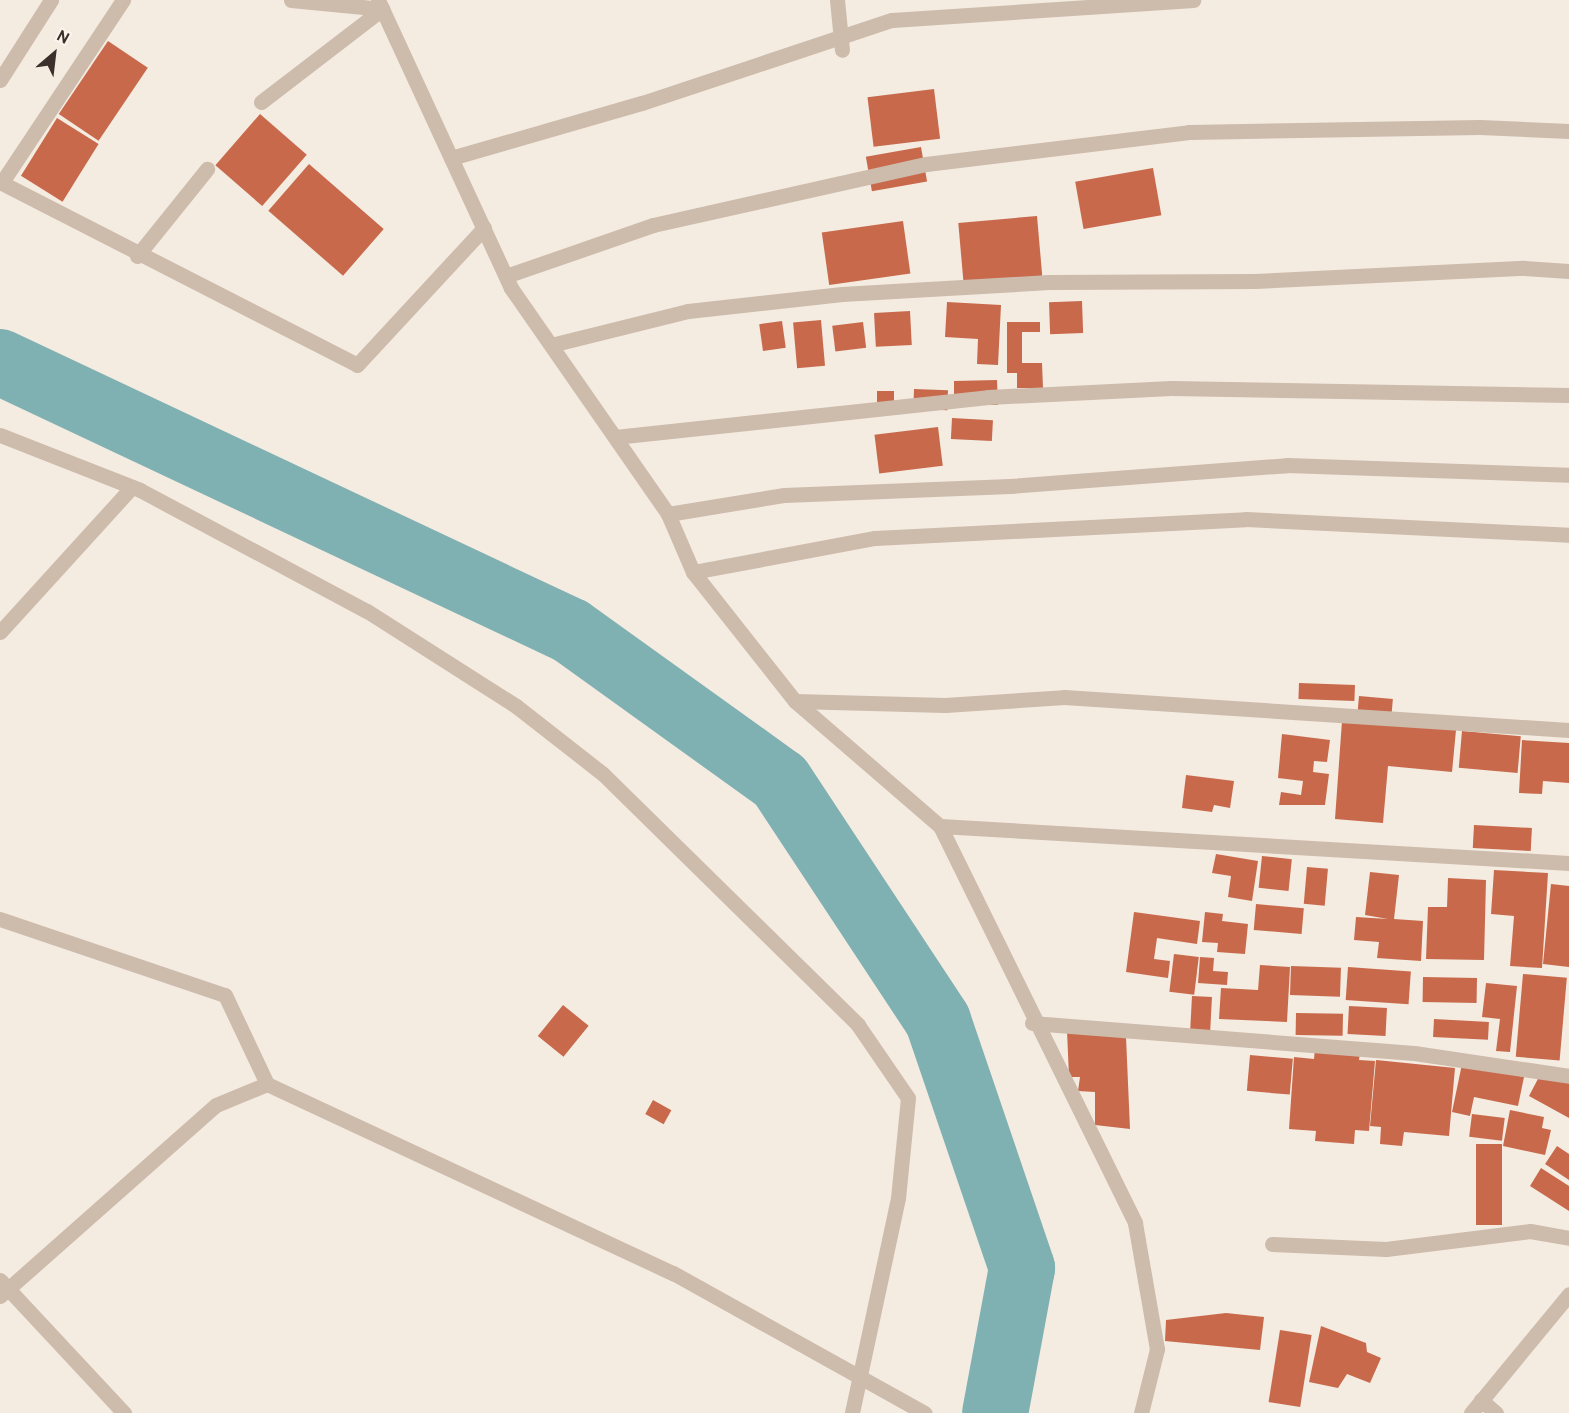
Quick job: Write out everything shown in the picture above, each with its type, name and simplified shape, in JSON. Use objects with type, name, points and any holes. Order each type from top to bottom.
[{"type":"street","points":[[0,80],[51,0]]},
{"type":"street","points":[[123,0],[1,182],[137,256],[357,365],[484,228]]},
{"type":"street","points":[[291,0],[380,4]]},
{"type":"street","points":[[837,0],[841,43]]},
{"type":"street","points":[[451,158],[841,43],[892,21],[1193,0]]},
{"type":"street","points":[[261,102],[380,4]]},
{"type":"street","points":[[380,4],[506,276],[555,344],[668,514],[693,572],[795,701],[940,826],[1032,1023],[1135,1223],[1157,1349],[1141,1413]]},
{"type":"street","points":[[506,276],[653,225],[926,164],[1189,132],[1480,127],[1569,131]]},
{"type":"street","points":[[137,256],[207,169]]},
{"type":"street","points":[[555,344],[688,311],[842,294],[1049,282],[1256,281],[1524,268],[1569,271]]},
{"type":"street","points":[[615,437],[988,397],[1160,388],[1569,395]]},
{"type":"street","points":[[0,435],[132,487],[367,611],[516,706],[603,774],[858,1025],[908,1098],[898,1198],[865,1380],[852,1413]]},
{"type":"street","points":[[668,514],[784,495],[1010,486],[1287,465],[1569,476]]},
{"type":"street","points":[[0,632],[132,487]]},
{"type":"street","points":[[693,572],[875,538],[1246,519],[1569,535]]},
{"type":"street","points":[[795,701],[945,705],[1064,697],[1569,730]]},
{"type":"street","points":[[940,826],[1569,863]]},
{"type":"street","points":[[0,919],[225,995],[267,1084],[673,1273],[925,1413]]},
{"type":"street","points":[[1032,1023],[1414,1053],[1569,1076]]},
{"type":"street","points":[[124,1413],[3,1288],[216,1105],[267,1084]]},
{"type":"street","points":[[1272,1244],[1386,1249],[1530,1231],[1569,1238]]},
{"type":"street","points":[[1471,1413],[1569,1294]]},
{"type":"street","points":[[1481,1400],[1496,1413]]},
{"type":"building","points":[[108,41],[148,68],[99,141],[59,114]]},
{"type":"building","points":[[934,89],[940,139],[874,147],[867,97]]},
{"type":"building","points":[[260,114],[307,155],[262,206],[215,165]]},
{"type":"building","points":[[57,118],[99,144],[63,202],[21,176]]},
{"type":"building","points":[[921,147],[927,181],[872,191],[866,157]]},
{"type":"building","points":[[309,164],[384,229],[343,276],[268,211]]},
{"type":"building","points":[[1153,168],[1161,215],[1084,229],[1075,182]]},
{"type":"building","points":[[1037,216],[1042,276],[964,283],[958,223]]},
{"type":"building","points":[[903,221],[910,273],[829,285],[822,232]]},
{"type":"building","points":[[1082,301],[1083,333],[1050,334],[1049,302]]},
{"type":"building","points":[[947,302],[1001,305],[998,365],[977,364],[978,339],[945,337]]},
{"type":"building","points":[[910,311],[912,345],[876,347],[874,313]]},
{"type":"building","points":[[821,320],[825,366],[797,368],[793,322]]},
{"type":"building","points":[[782,321],[786,348],[763,351],[759,324]]},
{"type":"building","points":[[863,322],[866,348],[835,352],[832,326]]},
{"type":"building","points":[[1007,322],[1040,322],[1040,332],[1022,332],[1022,363],[1042,363],[1043,388],[1017,388],[1017,373],[1007,373]]},
{"type":"building","points":[[997,380],[998,405],[974,405],[954,394],[954,381]]},
{"type":"building","points":[[914,389],[948,390],[947,410],[913,409]]},
{"type":"building","points":[[877,391],[894,391],[894,413],[877,413]]},
{"type":"building","points":[[952,418],[993,420],[992,441],[951,439]]},
{"type":"building","points":[[938,427],[943,466],[879,474],[874,435]]},
{"type":"building","points":[[1299,683],[1355,685],[1354,701],[1298,699]]},
{"type":"building","points":[[1359,696],[1393,699],[1391,716],[1358,713]]},
{"type":"building","points":[[1342,721],[1456,730],[1452,772],[1388,766],[1383,823],[1335,819]]},
{"type":"building","points":[[1462,731],[1521,736],[1518,773],[1459,768]]},
{"type":"building","points":[[1282,734],[1330,740],[1327,762],[1314,761],[1313,772],[1329,774],[1325,805],[1279,805],[1281,792],[1301,795],[1303,781],[1278,778]]},
{"type":"building","points":[[1522,740],[1569,743],[1569,783],[1543,781],[1542,794],[1519,793]]},
{"type":"building","points":[[1186,775],[1234,781],[1230,808],[1214,805],[1212,812],[1182,808]]},
{"type":"building","points":[[1474,825],[1532,828],[1531,851],[1473,848]]},
{"type":"building","points":[[1216,854],[1258,861],[1252,901],[1228,897],[1231,876],[1212,873]]},
{"type":"building","points":[[1262,856],[1292,859],[1288,891],[1259,888]]},
{"type":"building","points":[[1307,867],[1328,869],[1325,906],[1304,904]]},
{"type":"building","points":[[1494,870],[1548,873],[1542,968],[1510,966],[1514,916],[1491,914]]},
{"type":"building","points":[[1370,872],[1399,875],[1394,919],[1423,921],[1421,961],[1377,958],[1379,942],[1354,940],[1356,917],[1388,919],[1365,915]]},
{"type":"building","points":[[1448,878],[1486,880],[1484,960],[1426,959],[1428,907],[1447,907]]},
{"type":"building","points":[[1551,884],[1569,886],[1569,967],[1543,964]]},
{"type":"building","points":[[1256,904],[1304,908],[1302,934],[1254,930]]},
{"type":"building","points":[[1134,912],[1200,921],[1197,944],[1157,938],[1154,959],[1170,961],[1168,978],[1126,972]]},
{"type":"building","points":[[1205,912],[1223,914],[1222,921],[1248,924],[1245,954],[1217,952],[1218,943],[1202,942]]},
{"type":"building","points":[[1174,954],[1199,957],[1194,995],[1169,992]]},
{"type":"building","points":[[1200,957],[1214,958],[1213,971],[1228,972],[1227,985],[1198,983]]},
{"type":"building","points":[[1260,965],[1290,967],[1287,1022],[1219,1019],[1221,988],[1258,990]]},
{"type":"building","points":[[1291,966],[1341,968],[1340,997],[1290,995]]},
{"type":"building","points":[[1348,967],[1411,971],[1409,1004],[1346,1000]]},
{"type":"building","points":[[1523,974],[1567,978],[1560,1061],[1516,1057]]},
{"type":"building","points":[[1423,977],[1477,978],[1477,1003],[1423,1002]]},
{"type":"building","points":[[1486,983],[1517,986],[1510,1052],[1496,1051],[1500,1019],[1482,1017]]},
{"type":"building","points":[[1192,996],[1212,997],[1210,1031],[1190,1030]]},
{"type":"building","points":[[563,1005],[589,1026],[563,1057],[538,1036]]},
{"type":"building","points":[[1349,1006],[1387,1008],[1385,1036],[1348,1034]]},
{"type":"building","points":[[1296,1013],[1343,1014],[1343,1036],[1296,1035]]},
{"type":"building","points":[[1434,1019],[1489,1022],[1488,1040],[1433,1037]]},
{"type":"building","points":[[1067,1031],[1126,1037],[1130,1129],[1095,1125],[1095,1092],[1078,1091],[1080,1077],[1069,1077]]},
{"type":"building","points":[[1315,1048],[1360,1052],[1359,1060],[1375,1061],[1369,1131],[1355,1130],[1354,1144],[1315,1141],[1316,1131],[1289,1129],[1294,1057],[1314,1059]]},
{"type":"building","points":[[1250,1055],[1293,1059],[1290,1095],[1247,1091]]},
{"type":"building","points":[[1376,1060],[1455,1068],[1449,1136],[1404,1132],[1402,1146],[1380,1144],[1381,1127],[1370,1126]]},
{"type":"building","points":[[1462,1064],[1524,1077],[1518,1106],[1474,1097],[1470,1116],[1452,1112]]},
{"type":"building","points":[[1540,1075],[1569,1082],[1569,1118],[1529,1096]]},
{"type":"building","points":[[653,1100],[671,1110],[664,1124],[645,1114]]},
{"type":"building","points":[[1510,1110],[1544,1117],[1542,1128],[1551,1130],[1545,1155],[1503,1146]]},
{"type":"building","points":[[1472,1114],[1505,1118],[1502,1141],[1469,1137]]},
{"type":"building","points":[[1476,1144],[1502,1144],[1502,1225],[1476,1225]]},
{"type":"building","points":[[1557,1146],[1569,1154],[1569,1180],[1545,1164]]},
{"type":"building","points":[[1541,1168],[1569,1186],[1569,1211],[1530,1186]]},
{"type":"building","points":[[1226,1313],[1264,1317],[1260,1350],[1165,1341],[1166,1320]]},
{"type":"building","points":[[1321,1326],[1366,1343],[1367,1352],[1381,1358],[1370,1383],[1347,1374],[1338,1388],[1309,1382]]},
{"type":"building","points":[[1280,1330],[1312,1335],[1300,1407],[1269,1402]]},
{"type":"waterway","points":[[0,362],[571,631],[780,781],[938,1021],[1022,1268],[995,1413]]}]
